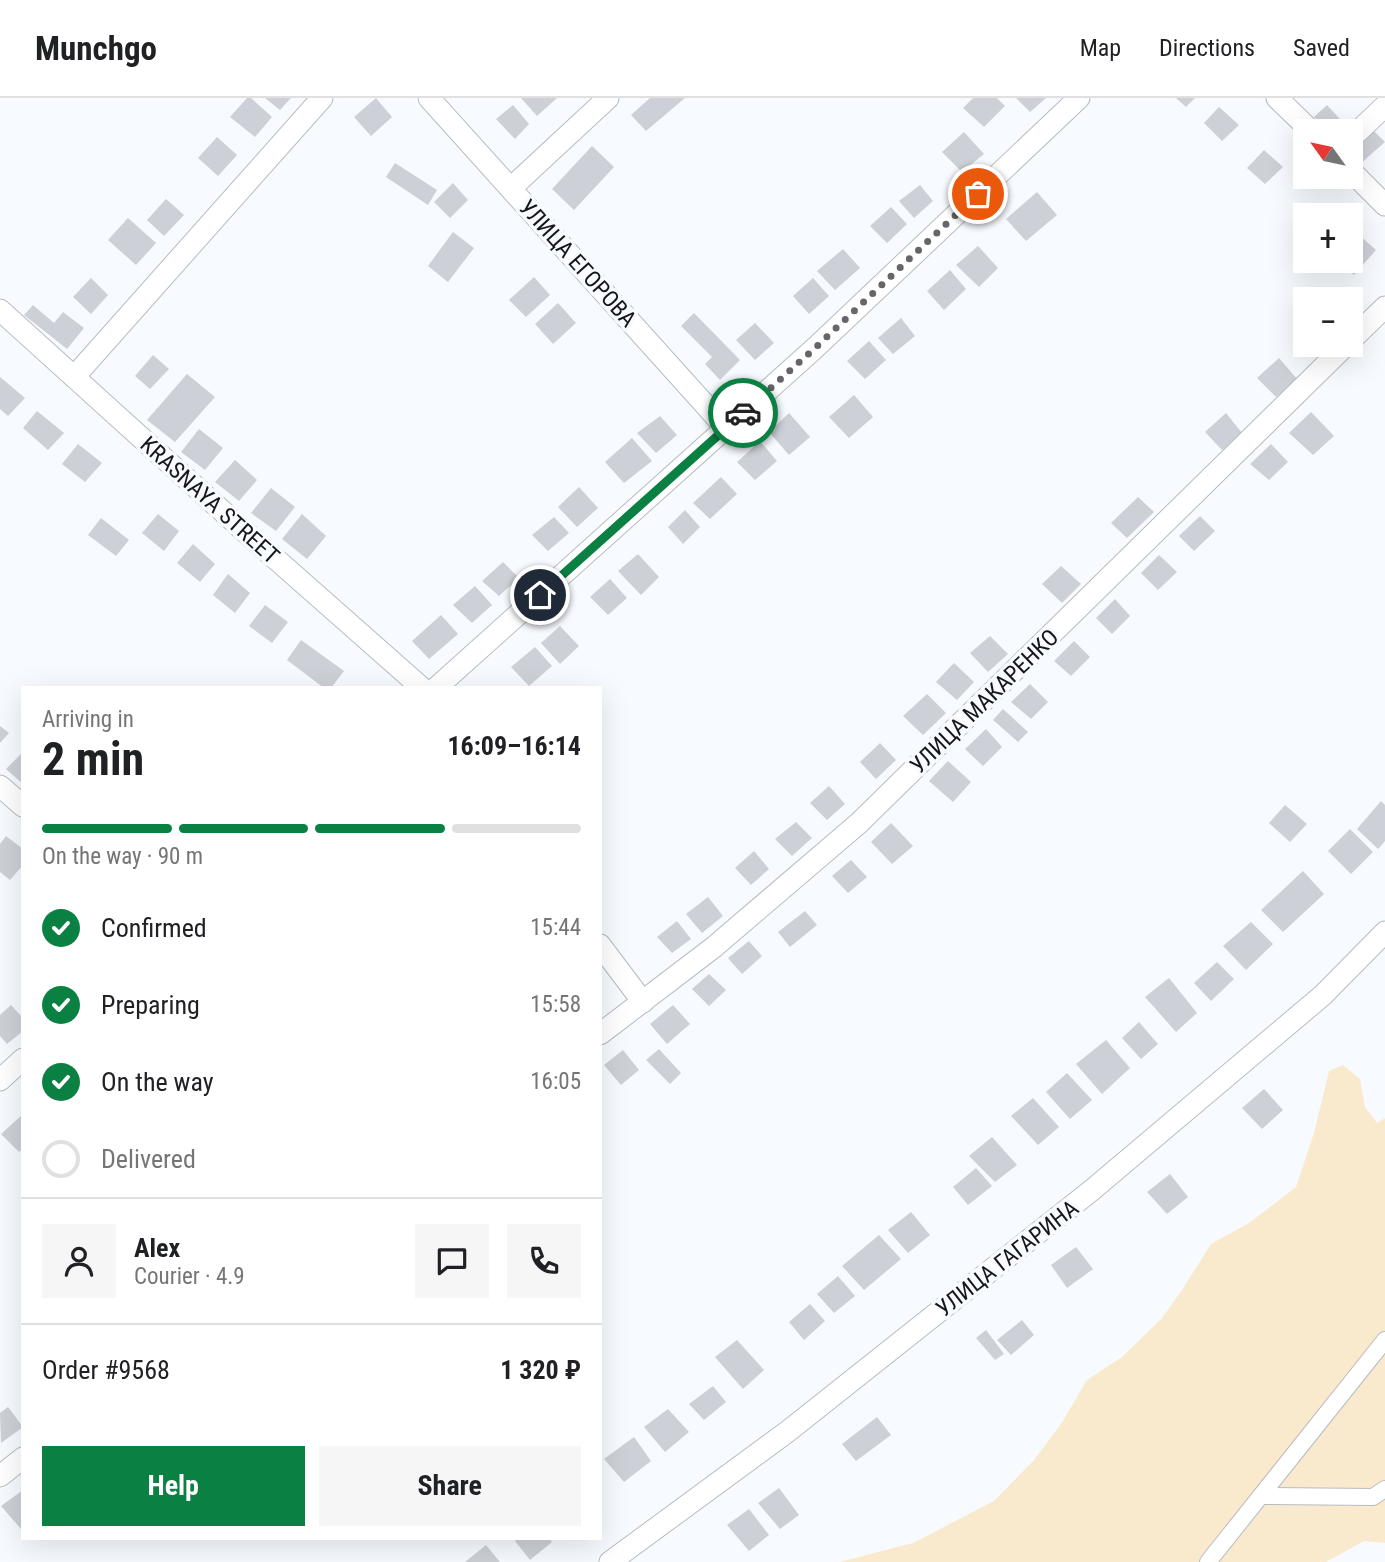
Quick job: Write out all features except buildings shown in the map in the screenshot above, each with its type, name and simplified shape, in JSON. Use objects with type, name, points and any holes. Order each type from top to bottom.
[{"type":"street","points":[[74,377],[322,98]]},
{"type":"street","name":"УЛИЦА ЕГОРОВА","points":[[429,98],[726,428]]},
{"type":"street","points":[[511,188],[608,98]]},
{"type":"street","points":[[438,686],[825,338],[1079,98]]},
{"type":"street","points":[[1278,98],[1299,119]]},
{"type":"street","points":[[1363,127],[1385,106]]},
{"type":"street","points":[[1363,183],[1385,205]]},
{"type":"street","points":[[1363,328],[1385,307]]},
{"type":"street","name":"KRASNAYA STREET","points":[[0,310],[420,686]]},
{"type":"street","name":"УЛИЦА МАКАРЕНКО","points":[[602,1033],[714,947],[859,823],[1334,357]]},
{"type":"street","points":[[0,786],[21,804]]},
{"type":"street","name":"УЛИЦА ГАГАРИНА","points":[[610,1562],[787,1432],[1092,1190],[1323,995],[1385,932]]},
{"type":"street","points":[[602,948],[643,1002]]},
{"type":"street","points":[[0,1080],[21,1061]]},
{"type":"street","points":[[1208,1562],[1385,1340]]},
{"type":"street","points":[[0,1476],[21,1460]]},
{"type":"street","points":[[1261,1496],[1373,1497],[1385,1489]]},
{"type":"shaded area","points":[[1343,1065],[1360,1079],[1365,1107],[1377,1123],[1385,1118],[1385,1543],[1364,1541],[1326,1562],[839,1562],[913,1543],[994,1501],[1034,1460],[1061,1424],[1087,1380],[1122,1357],[1162,1318],[1211,1244],[1249,1223],[1296,1187],[1314,1133],[1329,1071]]},
{"type":"way so far","points":[[743,413],[978,194]]},
{"type":"route","points":[[540,595],[743,413]]}]
